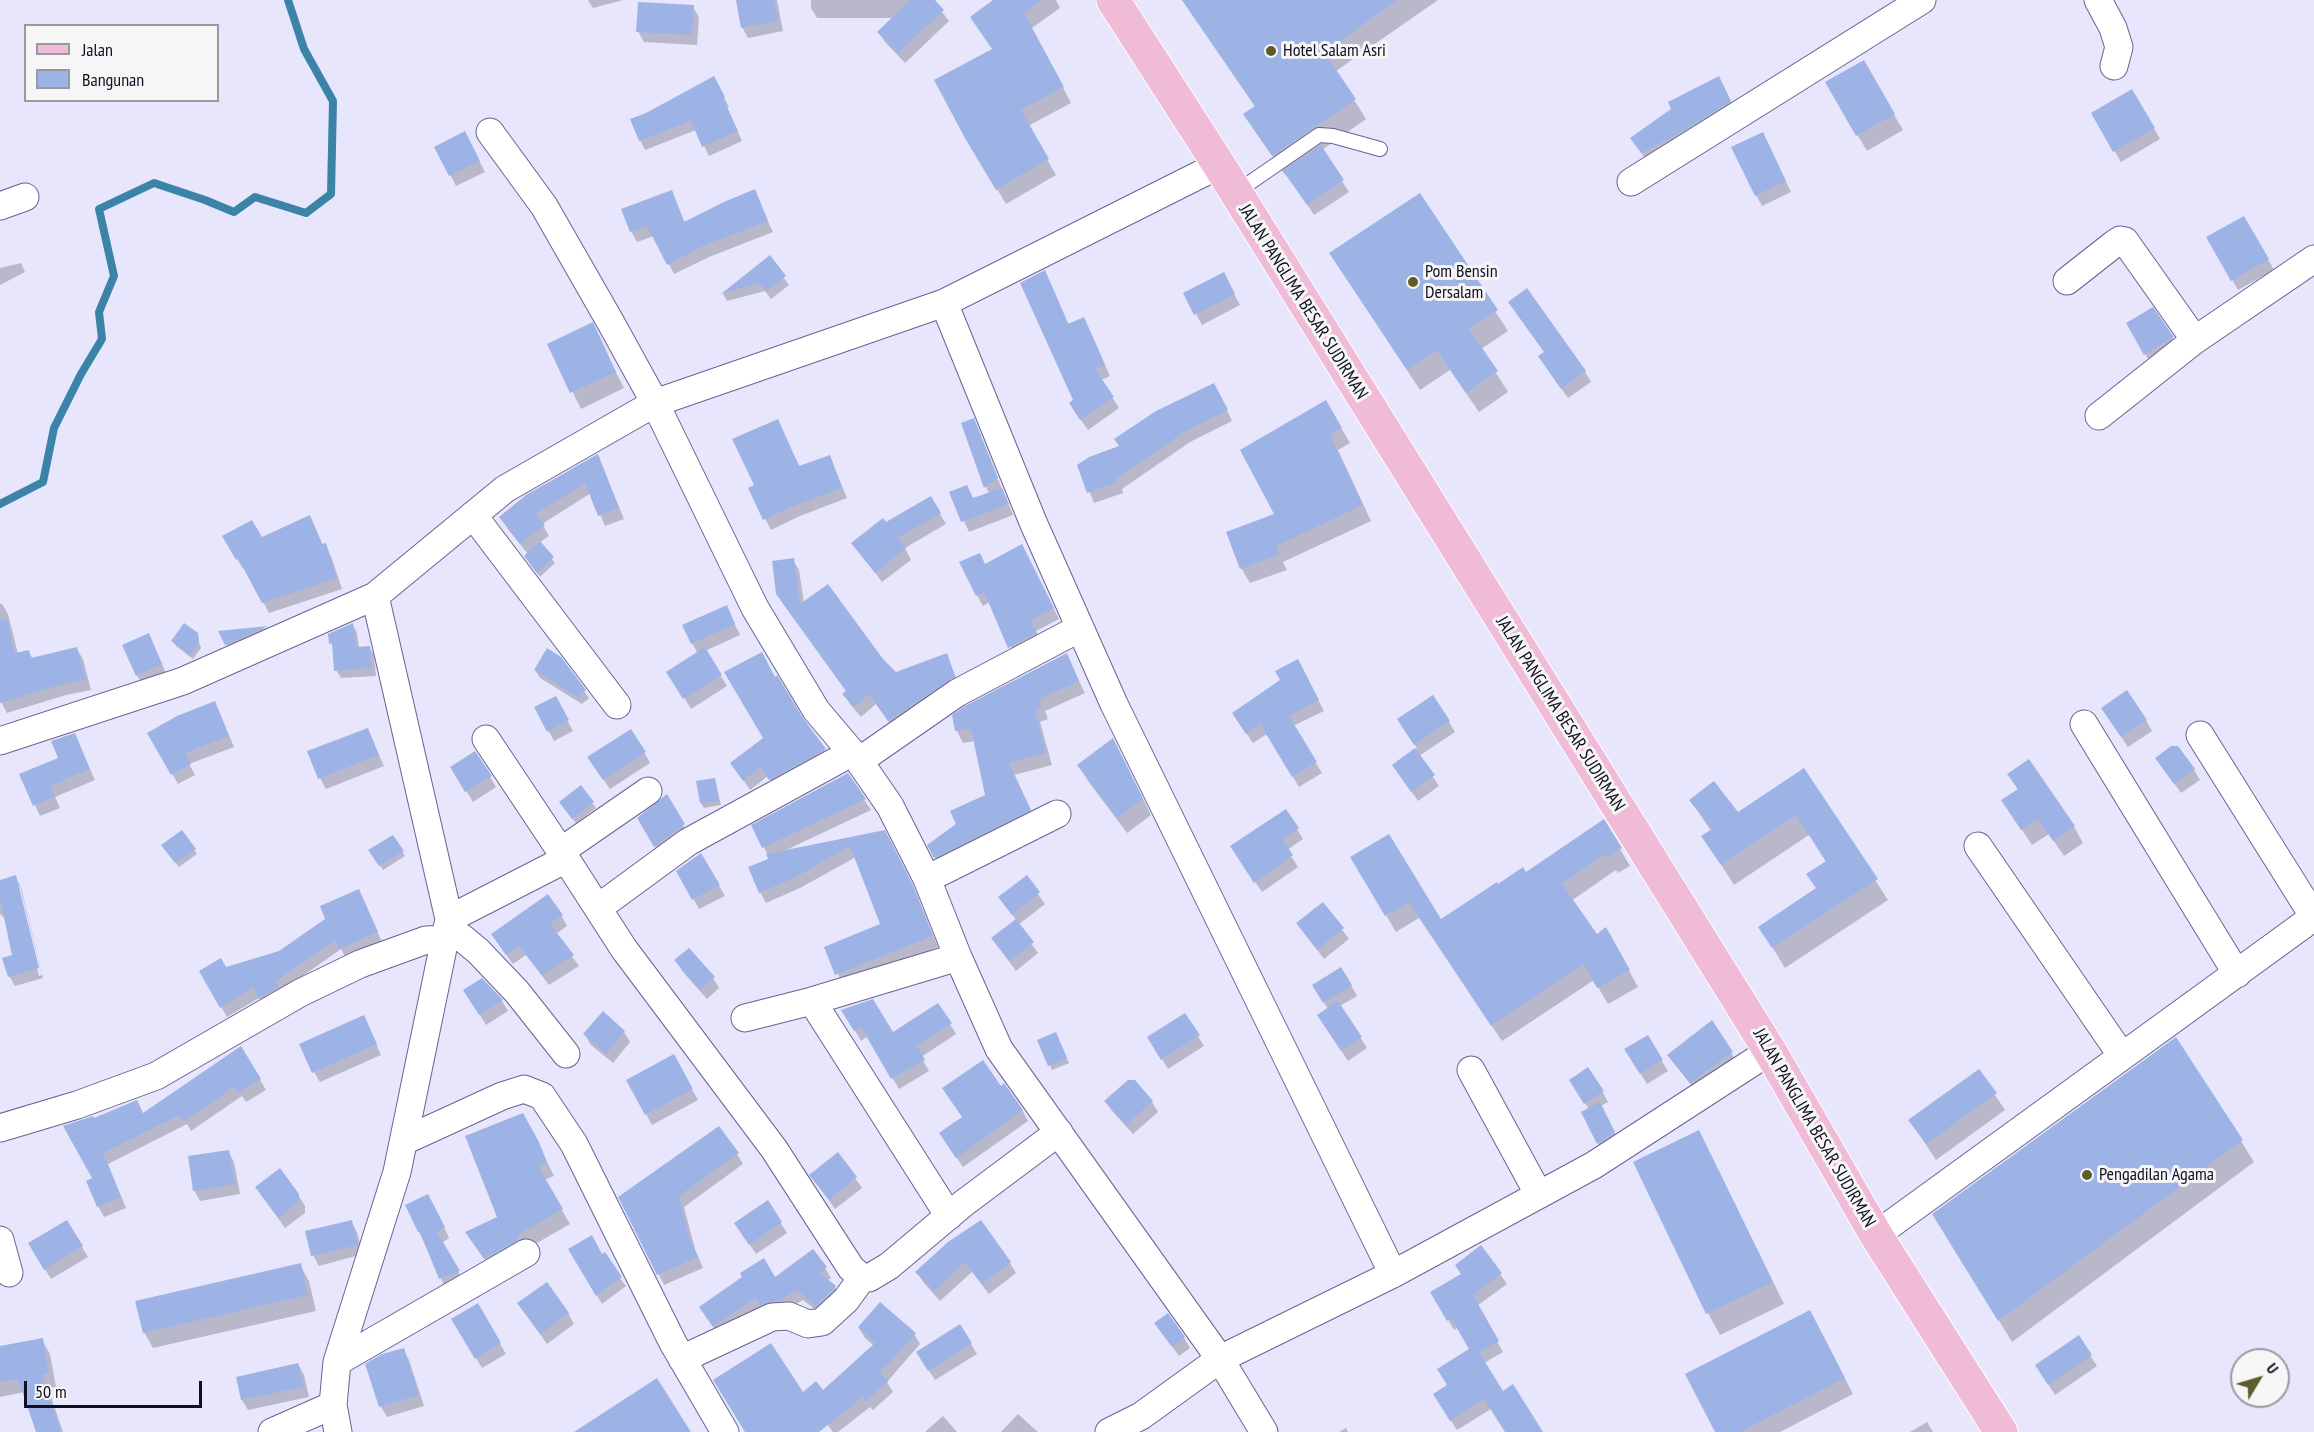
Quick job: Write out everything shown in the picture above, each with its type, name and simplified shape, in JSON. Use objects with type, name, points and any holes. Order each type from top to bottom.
[{"type":"main road","name":"JALAN PANGLIMA BESAR SUDIRMAN","points":[[1113,0],[1219,165],[1770,1051],[1876,1235],[2001,1432]]},
{"type":"street","points":[[1631,182],[1922,0]]},
{"type":"street","points":[[2098,0],[2114,28],[2119,47],[2114,66]]},
{"type":"street","points":[[490,132],[544,206],[655,403],[755,608],[816,710],[891,806],[927,879],[958,957],[999,1049],[1220,1359],[1264,1432]]},
{"type":"street","points":[[0,741],[183,681],[375,596],[505,489],[655,403],[945,303],[1219,165]]},
{"type":"street","points":[[2067,281],[2114,244],[2120,240],[2125,241],[2195,340]]},
{"type":"street","points":[[2100,416],[2195,340],[2314,259]]},
{"type":"street","points":[[945,303],[1033,522],[1114,704],[1393,1274]]},
{"type":"street","points":[[473,516],[617,705]]},
{"type":"street","points":[[338,1432],[333,1405],[337,1362],[397,1172],[447,929],[375,596]]},
{"type":"street","points":[[598,908],[688,842],[855,757],[957,693],[1080,628]]},
{"type":"street","points":[[2084,724],[2237,974]]},
{"type":"street","points":[[1876,1235],[2314,917],[2200,735]]},
{"type":"street","points":[[486,739],[624,949],[774,1149],[851,1268],[862,1278],[869,1278],[889,1266],[949,1216],[1059,1132]]},
{"type":"street","points":[[0,1128],[77,1105],[156,1076],[300,993],[360,964],[426,940],[564,855],[648,791]]},
{"type":"street","points":[[927,879],[1057,814]]},
{"type":"street","points":[[1978,846],[2122,1056]]},
{"type":"street","points":[[447,929],[470,944],[517,992],[566,1054]]},
{"type":"street","points":[[745,1018],[812,1001],[958,957]]},
{"type":"street","points":[[812,1001],[949,1216]]},
{"type":"street","points":[[1109,1432],[1141,1416],[1220,1359],[1393,1274],[1594,1165],[1770,1051]]},
{"type":"street","points":[[1471,1070],[1539,1195]]},
{"type":"street","points":[[404,1141],[502,1096],[524,1089],[542,1096],[574,1144],[682,1359],[725,1432]]},
{"type":"street","points":[[0,1240],[9,1274]]},
{"type":"street","points":[[337,1362],[526,1253]]},
{"type":"street","points":[[682,1359],[772,1317],[789,1316],[808,1324],[822,1322],[846,1300],[862,1278]]},
{"type":"street","points":[[272,1432],[333,1405]]},
{"type":"lane","points":[[1235,193],[1319,135],[1333,136],[1380,149]]},
{"type":"building","points":[[736,0],[774,0],[778,21],[741,28]]},
{"type":"building","points":[[910,0],[935,0],[944,10],[898,53],[877,32]]},
{"type":"building","points":[[993,0],[1042,0],[1024,13],[1064,87],[1021,110],[1049,159],[996,190],[934,80],[992,49],[970,17]]},
{"type":"building","name":"Hotel Salam Asri","points":[[1182,0],[1398,0],[1324,52],[1356,99],[1272,156],[1243,114],[1255,106]]},
{"type":"building","points":[[638,2],[694,5],[692,35],[636,32]]},
{"type":"building","points":[[1864,60],[1895,114],[1856,136],[1825,82]]},
{"type":"building","points":[[714,76],[738,131],[702,147],[691,121],[639,141],[630,119],[646,113]]},
{"type":"building","points":[[1719,76],[1731,101],[1671,138],[1641,153],[1630,138],[1671,109],[1668,102]]},
{"type":"building","points":[[2132,89],[2155,128],[2113,152],[2091,113]]},
{"type":"building","points":[[465,131],[480,161],[449,176],[434,147]]},
{"type":"building","points":[[1763,132],[1786,181],[1755,196],[1731,147]]},
{"type":"building","points":[[1321,145],[1344,180],[1307,205],[1283,171]]},
{"type":"building","points":[[755,189],[768,221],[703,246],[667,265],[647,226],[630,232],[621,209],[672,190],[684,222]]},
{"type":"building","name":"Pom Bensin Dersalam","points":[[1420,193],[1498,310],[1469,329],[1498,371],[1466,393],[1437,350],[1407,370],[1329,253]]},
{"type":"building","points":[[2244,216],[2269,259],[2231,281],[2206,237]]},
{"type":"building","points":[[770,255],[786,276],[766,291],[759,283],[721,294]]},
{"type":"building","points":[[1045,270],[1068,324],[1084,317],[1105,365],[1095,369],[1114,397],[1080,420],[1069,403],[1073,400],[1020,283]]},
{"type":"building","points":[[1224,272],[1235,294],[1194,315],[1183,293]]},
{"type":"building","points":[[1527,288],[1586,371],[1561,389],[1538,356],[1544,352],[1508,302]]},
{"type":"building","points":[[2153,307],[2174,337],[2144,355],[2126,323]]},
{"type":"building","points":[[593,322],[616,372],[570,393],[547,344]]},
{"type":"building","points":[[1214,383],[1228,410],[1184,432],[1117,478],[1118,482],[1087,493],[1077,465],[1089,457],[1119,446],[1114,439],[1156,411]]},
{"type":"building","points":[[1326,400],[1342,428],[1330,435],[1363,505],[1276,546],[1279,555],[1240,569],[1226,532],[1274,514],[1240,450]]},
{"type":"building","points":[[974,418],[998,478],[984,488],[961,423]]},
{"type":"building","points":[[778,419],[799,466],[830,455],[842,488],[763,520],[748,488],[754,485],[732,439]]},
{"type":"building","points":[[598,454],[619,508],[598,516],[585,483],[536,514],[545,525],[520,544],[499,517],[526,495]]},
{"type":"building","points":[[967,485],[973,498],[1002,488],[1009,504],[961,522],[949,492]]},
{"type":"building","points":[[931,496],[941,513],[898,538],[906,548],[875,573],[851,543],[883,518],[886,522]]},
{"type":"building","points":[[310,515],[322,544],[326,543],[337,578],[262,603],[238,558],[236,560],[222,536],[252,520],[262,537]]},
{"type":"building","points":[[540,541],[554,557],[537,573],[524,556]]},
{"type":"building","points":[[1022,544],[1054,608],[1031,620],[1037,633],[1008,648],[984,592],[976,596],[959,562],[980,553],[985,564]]},
{"type":"building","points":[[794,558],[800,604],[828,584],[883,659],[896,672],[947,653],[955,676],[888,721],[869,694],[854,707],[842,694],[846,691],[776,594],[772,561]]},
{"type":"building","points":[[727,605],[735,624],[691,644],[682,625]]},
{"type":"building","points":[[7,619],[15,653],[29,650],[31,658],[77,647],[86,680],[60,685],[0,703],[0,620]]},
{"type":"building","points":[[184,623],[198,633],[199,642],[190,655],[171,641]]},
{"type":"building","points":[[353,623],[356,647],[370,646],[372,668],[334,671],[332,643],[329,644],[328,634]]},
{"type":"building","points":[[268,626],[225,645],[218,631]]},
{"type":"building","points":[[149,633],[162,664],[136,676],[122,645]]},
{"type":"building","points":[[705,647],[722,675],[683,699],[666,672]]},
{"type":"building","points":[[547,648],[561,657],[586,690],[577,697],[534,670]]},
{"type":"building","points":[[762,652],[775,677],[777,675],[803,718],[826,749],[769,780],[761,767],[743,781],[730,763],[763,738],[724,672]]},
{"type":"building","points":[[1067,653],[1079,681],[1039,699],[1042,707],[1035,710],[1046,753],[1009,763],[1031,810],[934,858],[927,845],[956,824],[950,811],[985,795],[971,729],[955,731],[952,715]]},
{"type":"building","points":[[1298,659],[1319,700],[1289,716],[1317,762],[1292,777],[1260,724],[1246,734],[1232,713],[1280,680],[1275,671]]},
{"type":"building","points":[[2127,690],[2147,720],[2121,737],[2101,708]]},
{"type":"building","points":[[1433,695],[1450,721],[1414,745],[1397,719]]},
{"type":"building","points":[[556,696],[569,720],[547,732],[534,707]]},
{"type":"building","points":[[215,701],[229,736],[185,753],[191,764],[171,775],[147,733],[177,716]]},
{"type":"building","points":[[368,728],[379,755],[318,779],[307,751]]},
{"type":"building","points":[[631,729],[646,752],[603,780],[587,757]]},
{"type":"building","points":[[75,733],[90,769],[50,786],[55,797],[33,806],[19,774],[58,758],[51,741]]},
{"type":"building","points":[[1113,738],[1143,799],[1117,818],[1077,765]]},
{"type":"building","points":[[2171,746],[2178,746],[2195,769],[2174,784],[2155,758]]},
{"type":"building","points":[[1415,748],[1435,775],[1411,792],[1392,765]]},
{"type":"building","points":[[475,751],[492,776],[465,792],[450,767]]},
{"type":"building","points":[[2029,759],[2075,826],[2053,841],[2038,819],[2021,830],[2001,800],[2018,789],[2007,774]]},
{"type":"building","points":[[1804,768],[1878,879],[1772,948],[1758,927],[1816,888],[1806,874],[1826,861],[1796,815],[1721,865],[1701,836],[1712,829],[1689,800],[1714,781],[1738,812]]},
{"type":"building","points":[[848,773],[866,799],[762,848],[751,825]]},
{"type":"building","points":[[715,778],[719,801],[700,803],[696,781]]},
{"type":"building","points":[[581,785],[594,802],[572,819],[559,802]]},
{"type":"building","points":[[667,794],[685,824],[654,847],[637,818]]},
{"type":"building","points":[[1286,809],[1299,828],[1282,839],[1293,855],[1254,883],[1230,846]]},
{"type":"building","points":[[1604,819],[1622,848],[1607,857],[1605,854],[1562,884],[1597,934],[1606,927],[1630,970],[1597,988],[1584,964],[1491,1026],[1409,902],[1385,916],[1350,857],[1389,834],[1441,919],[1523,867],[1526,872]]},
{"type":"building","points":[[182,830],[196,849],[175,863],[161,845]]},
{"type":"building","points":[[885,830],[913,885],[933,936],[835,975],[824,947],[880,924],[850,846],[794,878],[759,893],[748,867],[768,859],[766,854]]},
{"type":"building","points":[[393,835],[404,851],[379,866],[368,850]]},
{"type":"building","points":[[701,853],[720,885],[692,900],[676,871]]},
{"type":"building","points":[[16,875],[39,968],[8,977],[2,958],[12,955],[0,899],[0,880]]},
{"type":"building","points":[[1027,875],[1040,892],[1012,915],[998,897]]},
{"type":"building","points":[[359,889],[378,932],[339,949],[335,940],[276,981],[278,987],[258,999],[254,987],[220,1008],[199,971],[221,958],[226,967],[279,951],[325,919],[320,906]]},
{"type":"building","points":[[548,894],[563,915],[550,924],[574,955],[542,975],[519,946],[506,955],[491,934]]},
{"type":"building","points":[[1323,902],[1344,928],[1317,950],[1296,923]]},
{"type":"building","points":[[1016,919],[1034,942],[1009,961],[991,938]]},
{"type":"building","points":[[689,948],[715,977],[700,990],[674,960]]},
{"type":"building","points":[[1341,967],[1352,985],[1323,1003],[1312,985]]},
{"type":"building","points":[[482,978],[503,1000],[479,1015],[463,990]]},
{"type":"building","points":[[873,999],[893,1032],[938,1003],[952,1023],[917,1046],[925,1060],[891,1079],[861,1027],[854,1031],[841,1010]]},
{"type":"building","points":[[1338,1001],[1362,1037],[1341,1051],[1317,1015]]},
{"type":"building","points":[[603,1011],[625,1031],[606,1054],[583,1034]]},
{"type":"building","points":[[1185,1013],[1200,1035],[1161,1060],[1147,1037]]},
{"type":"building","points":[[364,1015],[377,1044],[312,1073],[299,1044]]},
{"type":"building","points":[[1712,1020],[1733,1052],[1690,1083],[1667,1055]]},
{"type":"building","points":[[1056,1032],[1067,1058],[1048,1066],[1037,1040]]},
{"type":"building","points":[[1648,1035],[1663,1060],[1640,1074],[1624,1049]]},
{"type":"building","name":"Pengadilan Agama","points":[[2176,1037],[2243,1140],[1998,1321],[1932,1214]]},
{"type":"building","points":[[241,1046],[261,1079],[238,1093],[235,1086],[184,1121],[179,1115],[103,1153],[121,1197],[97,1207],[86,1181],[92,1178],[63,1126],[93,1116],[94,1118],[137,1100],[143,1113]]},
{"type":"building","points":[[674,1054],[693,1089],[645,1115],[626,1080]]},
{"type":"building","points":[[983,1060],[1001,1086],[1004,1083],[1023,1110],[956,1158],[939,1133],[962,1117],[942,1088]]},
{"type":"building","points":[[1588,1067],[1604,1091],[1584,1104],[1569,1080]]},
{"type":"building","points":[[1979,1069],[1997,1093],[1926,1144],[1908,1120]]},
{"type":"building","points":[[1128,1080],[1135,1080],[1153,1101],[1126,1125],[1104,1101]]},
{"type":"building","points":[[1600,1102],[1615,1132],[1597,1144],[1581,1112]]},
{"type":"building","points":[[523,1113],[547,1162],[538,1166],[563,1209],[516,1236],[518,1240],[484,1259],[465,1232],[497,1217],[465,1136]]},
{"type":"building","points":[[719,1126],[739,1153],[679,1196],[689,1237],[698,1257],[657,1275],[618,1197]]},
{"type":"building","points":[[1699,1130],[1773,1282],[1706,1314],[1633,1162]]},
{"type":"building","points":[[229,1150],[235,1184],[193,1191],[188,1156]]},
{"type":"building","points":[[838,1152],[857,1177],[829,1200],[809,1175]]},
{"type":"building","points":[[280,1168],[299,1194],[299,1202],[278,1218],[255,1187]]},
{"type":"building","points":[[428,1194],[445,1227],[437,1232],[460,1271],[439,1279],[420,1232],[405,1205]]},
{"type":"building","points":[[768,1200],[782,1222],[749,1245],[734,1223]]},
{"type":"building","points":[[67,1220],[83,1246],[44,1270],[28,1243]]},
{"type":"building","points":[[352,1220],[358,1245],[311,1256],[305,1231]]},
{"type":"building","points":[[981,1220],[1011,1262],[982,1284],[965,1262],[934,1291],[915,1272],[948,1242]]},
{"type":"building","points":[[592,1235],[602,1254],[605,1252],[622,1277],[596,1296],[568,1249]]},
{"type":"building","points":[[1481,1245],[1502,1273],[1473,1295],[1499,1341],[1479,1352],[1503,1391],[1513,1384],[1543,1432],[1505,1432],[1484,1399],[1450,1421],[1433,1394],[1447,1385],[1437,1369],[1469,1349],[1451,1318],[1447,1321],[1430,1292],[1461,1274],[1455,1265]]},
{"type":"building","points":[[813,1249],[827,1267],[820,1273],[836,1286],[816,1306],[797,1290],[780,1301],[760,1305],[756,1298],[713,1327],[699,1307],[742,1277],[740,1273],[764,1258],[775,1277]]},
{"type":"building","points":[[301,1263],[308,1295],[143,1333],[135,1301]]},
{"type":"building","points":[[547,1282],[569,1313],[540,1334],[517,1303]]},
{"type":"building","points":[[880,1302],[916,1333],[880,1373],[888,1381],[866,1401],[863,1397],[819,1432],[745,1432],[713,1380],[771,1343],[803,1392],[816,1381],[823,1390],[875,1343],[858,1327]]},
{"type":"building","points":[[478,1303],[501,1343],[475,1359],[451,1319]]},
{"type":"building","points":[[1810,1310],[1845,1378],[1740,1432],[1715,1432],[1685,1374]]},
{"type":"building","points":[[1168,1313],[1185,1337],[1172,1347],[1154,1323]]},
{"type":"building","points":[[960,1324],[972,1343],[928,1371],[916,1352]]},
{"type":"building","points":[[2079,1335],[2092,1355],[2048,1385],[2035,1365]]},
{"type":"building","points":[[43,1338],[49,1373],[42,1375],[61,1432],[36,1432],[18,1379],[0,1382],[0,1346]]},
{"type":"building","points":[[404,1348],[419,1395],[379,1407],[365,1364],[382,1354]]},
{"type":"building","points":[[298,1363],[304,1387],[241,1400],[236,1377]]},
{"type":"building","points":[[657,1378],[691,1432],[574,1432]]},
{"type":"waterway","points":[[0,504],[43,482],[54,428],[81,374],[102,339],[99,312],[114,276],[99,209],[154,183],[234,212],[255,197],[306,213],[331,194],[333,101],[304,49],[288,0]]},
{"type":"place","name":"Hotel Salam Asri","points":[[1271,51]]},
{"type":"place","name":"Pom Bensin Dersalam","points":[[1413,282]]},
{"type":"place","name":"Pengadilan Agama","points":[[2087,1175]]}]
